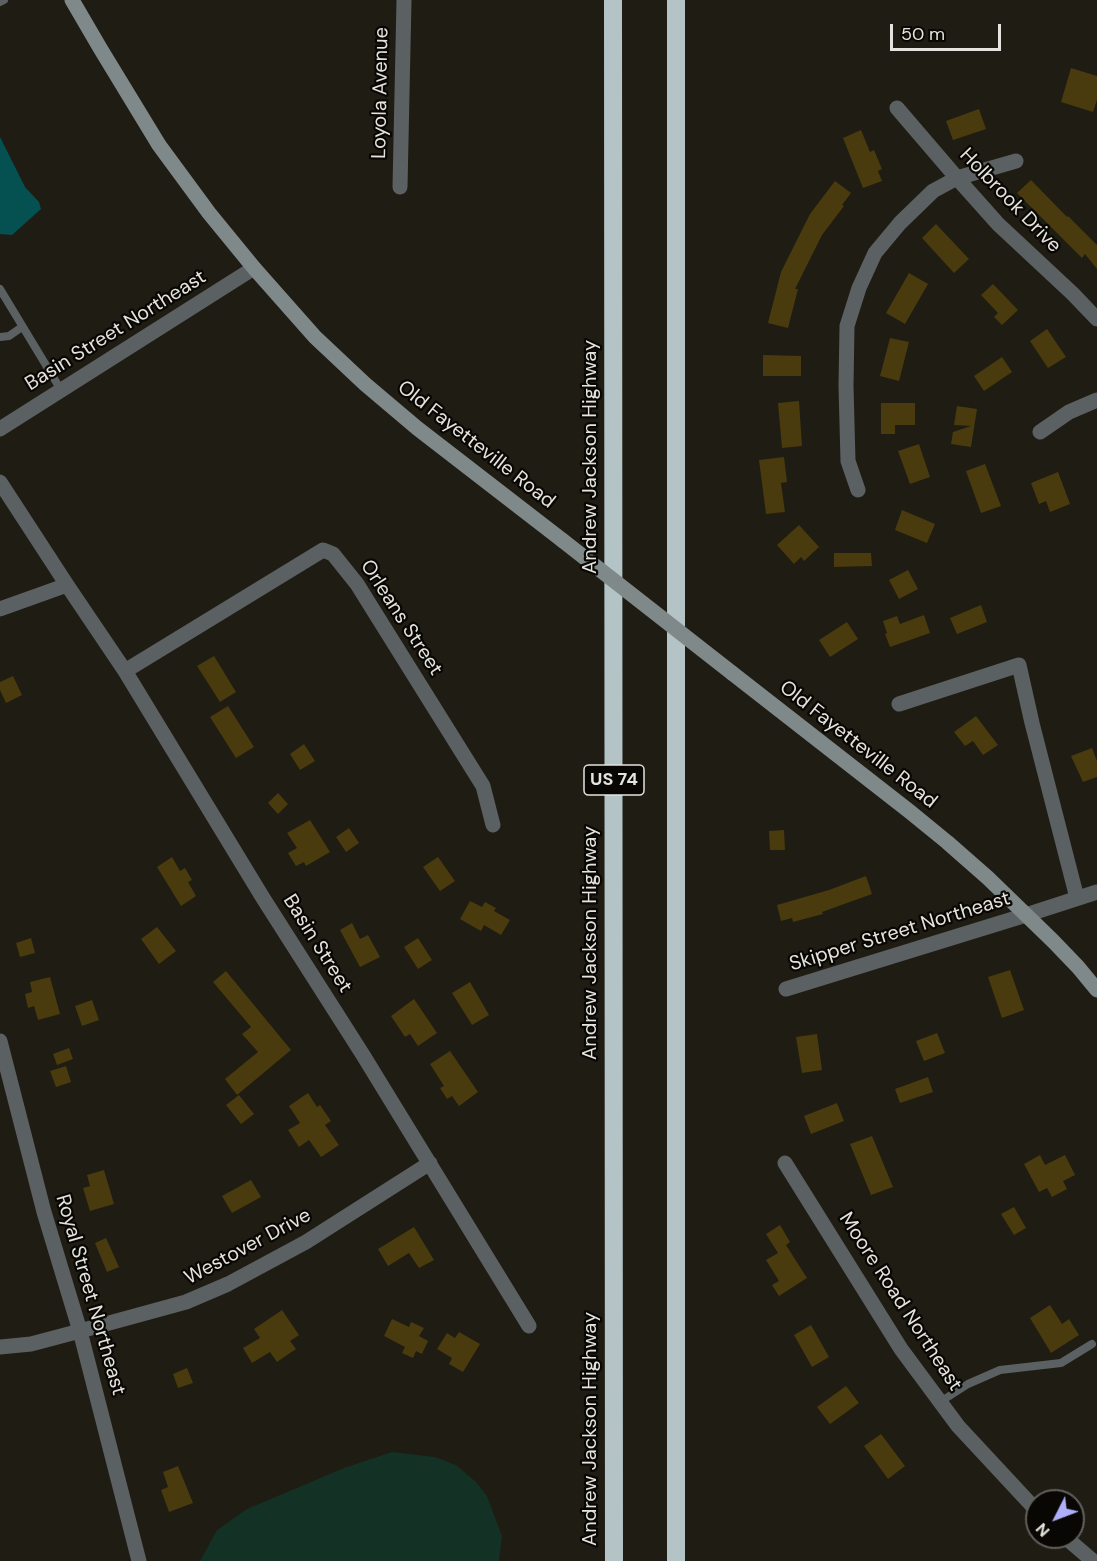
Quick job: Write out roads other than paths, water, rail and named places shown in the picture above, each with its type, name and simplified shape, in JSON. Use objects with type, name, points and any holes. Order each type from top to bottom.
[{"type":"highway","name":"Andrew Jackson Highway","points":[[613,0],[614,1561]]},
{"type":"highway","points":[[675,1561],[676,0]]},
{"type":"street","name":"Old Fayetteville Road","points":[[72,0],[159,145],[209,213],[315,337],[417,428],[917,817],[988,878],[1078,967],[1097,990]]},
{"type":"street","name":"Loyola Avenue","points":[[399,187],[404,0]]},
{"type":"street","name":"Holbrook Drive","points":[[897,108],[998,224],[1097,319]]},
{"type":"street","points":[[858,490],[848,461],[847,326],[859,288],[875,253],[900,223],[933,191],[957,178],[1016,161]]},
{"type":"street","name":"Basin Street Northeast","points":[[0,429],[254,268]]},
{"type":"street","points":[[1040,432],[1070,412],[1097,400]]},
{"type":"street","name":"Basin Street","points":[[0,482],[125,671],[529,1326]]},
{"type":"street","name":"Orleans Street","points":[[125,671],[323,550],[333,554],[357,584],[483,786],[493,825]]},
{"type":"street","points":[[0,609],[67,585]]},
{"type":"street","points":[[899,704],[1019,665],[1077,898]]},
{"type":"street","name":"Skipper Street Northeast","points":[[786,989],[1097,892]]},
{"type":"street","name":"Royal Street Northeast","points":[[0,1041],[44,1212],[80,1331],[140,1561]]},
{"type":"street","name":"Westover Drive","points":[[0,1347],[31,1344],[186,1302],[228,1284],[306,1242],[430,1163]]},
{"type":"street","name":"Moore Road Northeast","points":[[785,1163],[901,1349],[958,1426],[1025,1497]]},
{"type":"street","points":[[1079,1549],[1093,1561]]},
{"type":"lane","points":[[0,289],[61,390]]},
{"type":"lane","points":[[0,337],[9,336],[22,327]]},
{"type":"lane","points":[[940,1402],[968,1384],[1000,1370],[1061,1363],[1092,1344]]},
{"type":"water","points":[[0,137],[25,187],[39,202],[41,209],[12,235],[0,234]]}]
